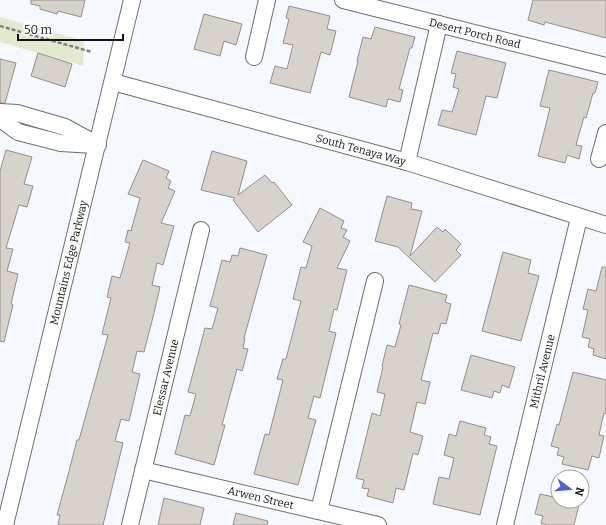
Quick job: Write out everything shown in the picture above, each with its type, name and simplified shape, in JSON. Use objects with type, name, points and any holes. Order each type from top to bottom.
[{"type":"street","name":"Mountains Edge Parkway","points":[[5,525],[132,0]]},
{"type":"street","points":[[254,58],[267,0]]},
{"type":"street","name":"Desert Porch Road","points":[[343,0],[606,66]]},
{"type":"street","points":[[407,162],[439,24]]},
{"type":"street","name":"South Tenaya Way","points":[[113,82],[407,162],[579,218],[606,225]]},
{"type":"street","points":[[0,112],[18,113],[65,127],[98,145]]},
{"type":"street","points":[[0,119],[18,132],[61,144],[98,145]]},
{"type":"street","points":[[36,137],[40,120]]},
{"type":"street","points":[[599,159],[606,133]]},
{"type":"street","name":"Mithril Avenue","points":[[505,525],[579,218]]},
{"type":"street","name":"Elessar Avenue","points":[[130,525],[201,230]]},
{"type":"street","points":[[319,511],[375,281]]},
{"type":"street","name":"Arwen Street","points":[[143,470],[378,525]]},
{"type":"path","points":[[0,26],[92,52]]},
{"type":"green space","points":[[0,17],[84,41],[83,66],[0,42]]},
{"type":"building","points":[[31,0],[85,0],[81,17],[58,11],[57,14],[40,9],[40,6],[31,4]]},
{"type":"building","points":[[533,0],[606,0],[606,38],[545,22],[544,25],[528,20]]},
{"type":"building","points":[[289,6],[330,16],[327,29],[336,31],[330,55],[321,52],[310,93],[270,83],[275,66],[287,69],[293,45],[283,43],[289,19],[286,18]]},
{"type":"building","points":[[204,14],[242,24],[236,45],[224,41],[220,56],[194,49]]},
{"type":"building","points":[[375,27],[415,37],[412,48],[410,48],[399,89],[403,90],[400,102],[388,99],[386,107],[349,97],[363,37],[371,39]]},
{"type":"building","points":[[457,51],[506,63],[497,98],[486,96],[476,135],[438,125],[442,110],[452,112],[459,89],[453,87],[456,74],[451,73]]},
{"type":"building","points":[[38,53],[72,64],[65,87],[31,76]]},
{"type":"building","points":[[0,59],[16,63],[5,103],[0,103]]},
{"type":"building","points":[[549,70],[598,82],[595,93],[593,93],[586,118],[584,117],[576,145],[582,146],[579,159],[567,155],[565,163],[538,156],[550,108],[540,106]]},
{"type":"building","points":[[6,150],[32,157],[24,184],[33,186],[27,207],[19,205],[6,248],[13,249],[7,271],[18,274],[11,304],[13,305],[4,342],[0,341],[0,171]]},
{"type":"building","points":[[212,151],[247,161],[238,195],[265,175],[272,183],[274,182],[292,205],[258,232],[233,200],[235,198],[201,190]]},
{"type":"building","points":[[143,160],[169,171],[166,178],[171,181],[168,188],[175,191],[161,223],[174,226],[163,265],[157,263],[152,285],[160,287],[154,313],[144,352],[137,351],[132,372],[140,374],[129,421],[121,419],[115,441],[123,443],[103,525],[58,525],[60,515],[57,515],[77,440],[79,440],[108,335],[102,334],[111,298],[107,297],[112,276],[120,278],[130,243],[125,242],[128,230],[131,231],[140,198],[128,194]]},
{"type":"building","points":[[387,196],[412,203],[411,209],[422,211],[410,256],[437,227],[443,232],[445,229],[461,244],[456,250],[461,255],[435,282],[398,247],[375,241]]},
{"type":"building","points":[[320,208],[344,221],[341,228],[347,230],[343,237],[350,241],[337,268],[347,270],[337,310],[334,309],[329,331],[336,333],[320,398],[314,396],[308,418],[316,420],[298,485],[254,474],[265,434],[269,435],[283,380],[277,379],[283,359],[286,359],[301,301],[293,299],[301,267],[306,268],[312,246],[303,242]]},
{"type":"building","points":[[240,248],[267,255],[244,338],[243,348],[248,349],[242,371],[237,369],[222,425],[225,425],[214,465],[175,454],[185,415],[190,416],[196,394],[188,392],[205,328],[212,329],[218,308],[210,306],[222,260],[230,262],[232,255],[238,256]]},
{"type":"building","points":[[503,252],[531,260],[528,273],[539,276],[521,341],[482,331]]},
{"type":"building","points":[[602,267],[606,267],[606,359],[593,355],[594,349],[588,347],[590,339],[582,337],[588,310],[583,309],[588,289],[596,291]]},
{"type":"building","points":[[409,285],[447,295],[445,302],[451,304],[446,324],[441,323],[438,334],[433,333],[421,380],[430,382],[425,404],[417,402],[410,432],[423,436],[418,455],[413,453],[404,490],[396,488],[393,503],[367,496],[369,489],[362,488],[364,480],[356,478],[372,413],[380,416],[385,394],[377,392],[382,366],[387,345],[395,347]]},
{"type":"building","points":[[471,355],[515,367],[509,388],[502,385],[500,393],[494,391],[492,398],[461,390]]},
{"type":"building","points":[[573,372],[606,380],[606,414],[604,413],[599,435],[604,436],[599,458],[592,456],[588,469],[562,464],[564,457],[557,455],[559,448],[551,446],[557,424],[559,425]]},
{"type":"building","points":[[460,421],[486,428],[484,435],[491,437],[489,444],[497,446],[480,515],[433,504],[439,477],[449,479],[454,458],[444,455],[449,434],[456,436]]},
{"type":"building","points":[[540,494],[550,496],[550,509],[578,509],[574,525],[547,525],[541,523],[543,516],[535,514]]},
{"type":"building","points":[[164,498],[204,508],[200,525],[158,525]]},
{"type":"building","points":[[236,513],[268,521],[267,525],[233,525]]}]
